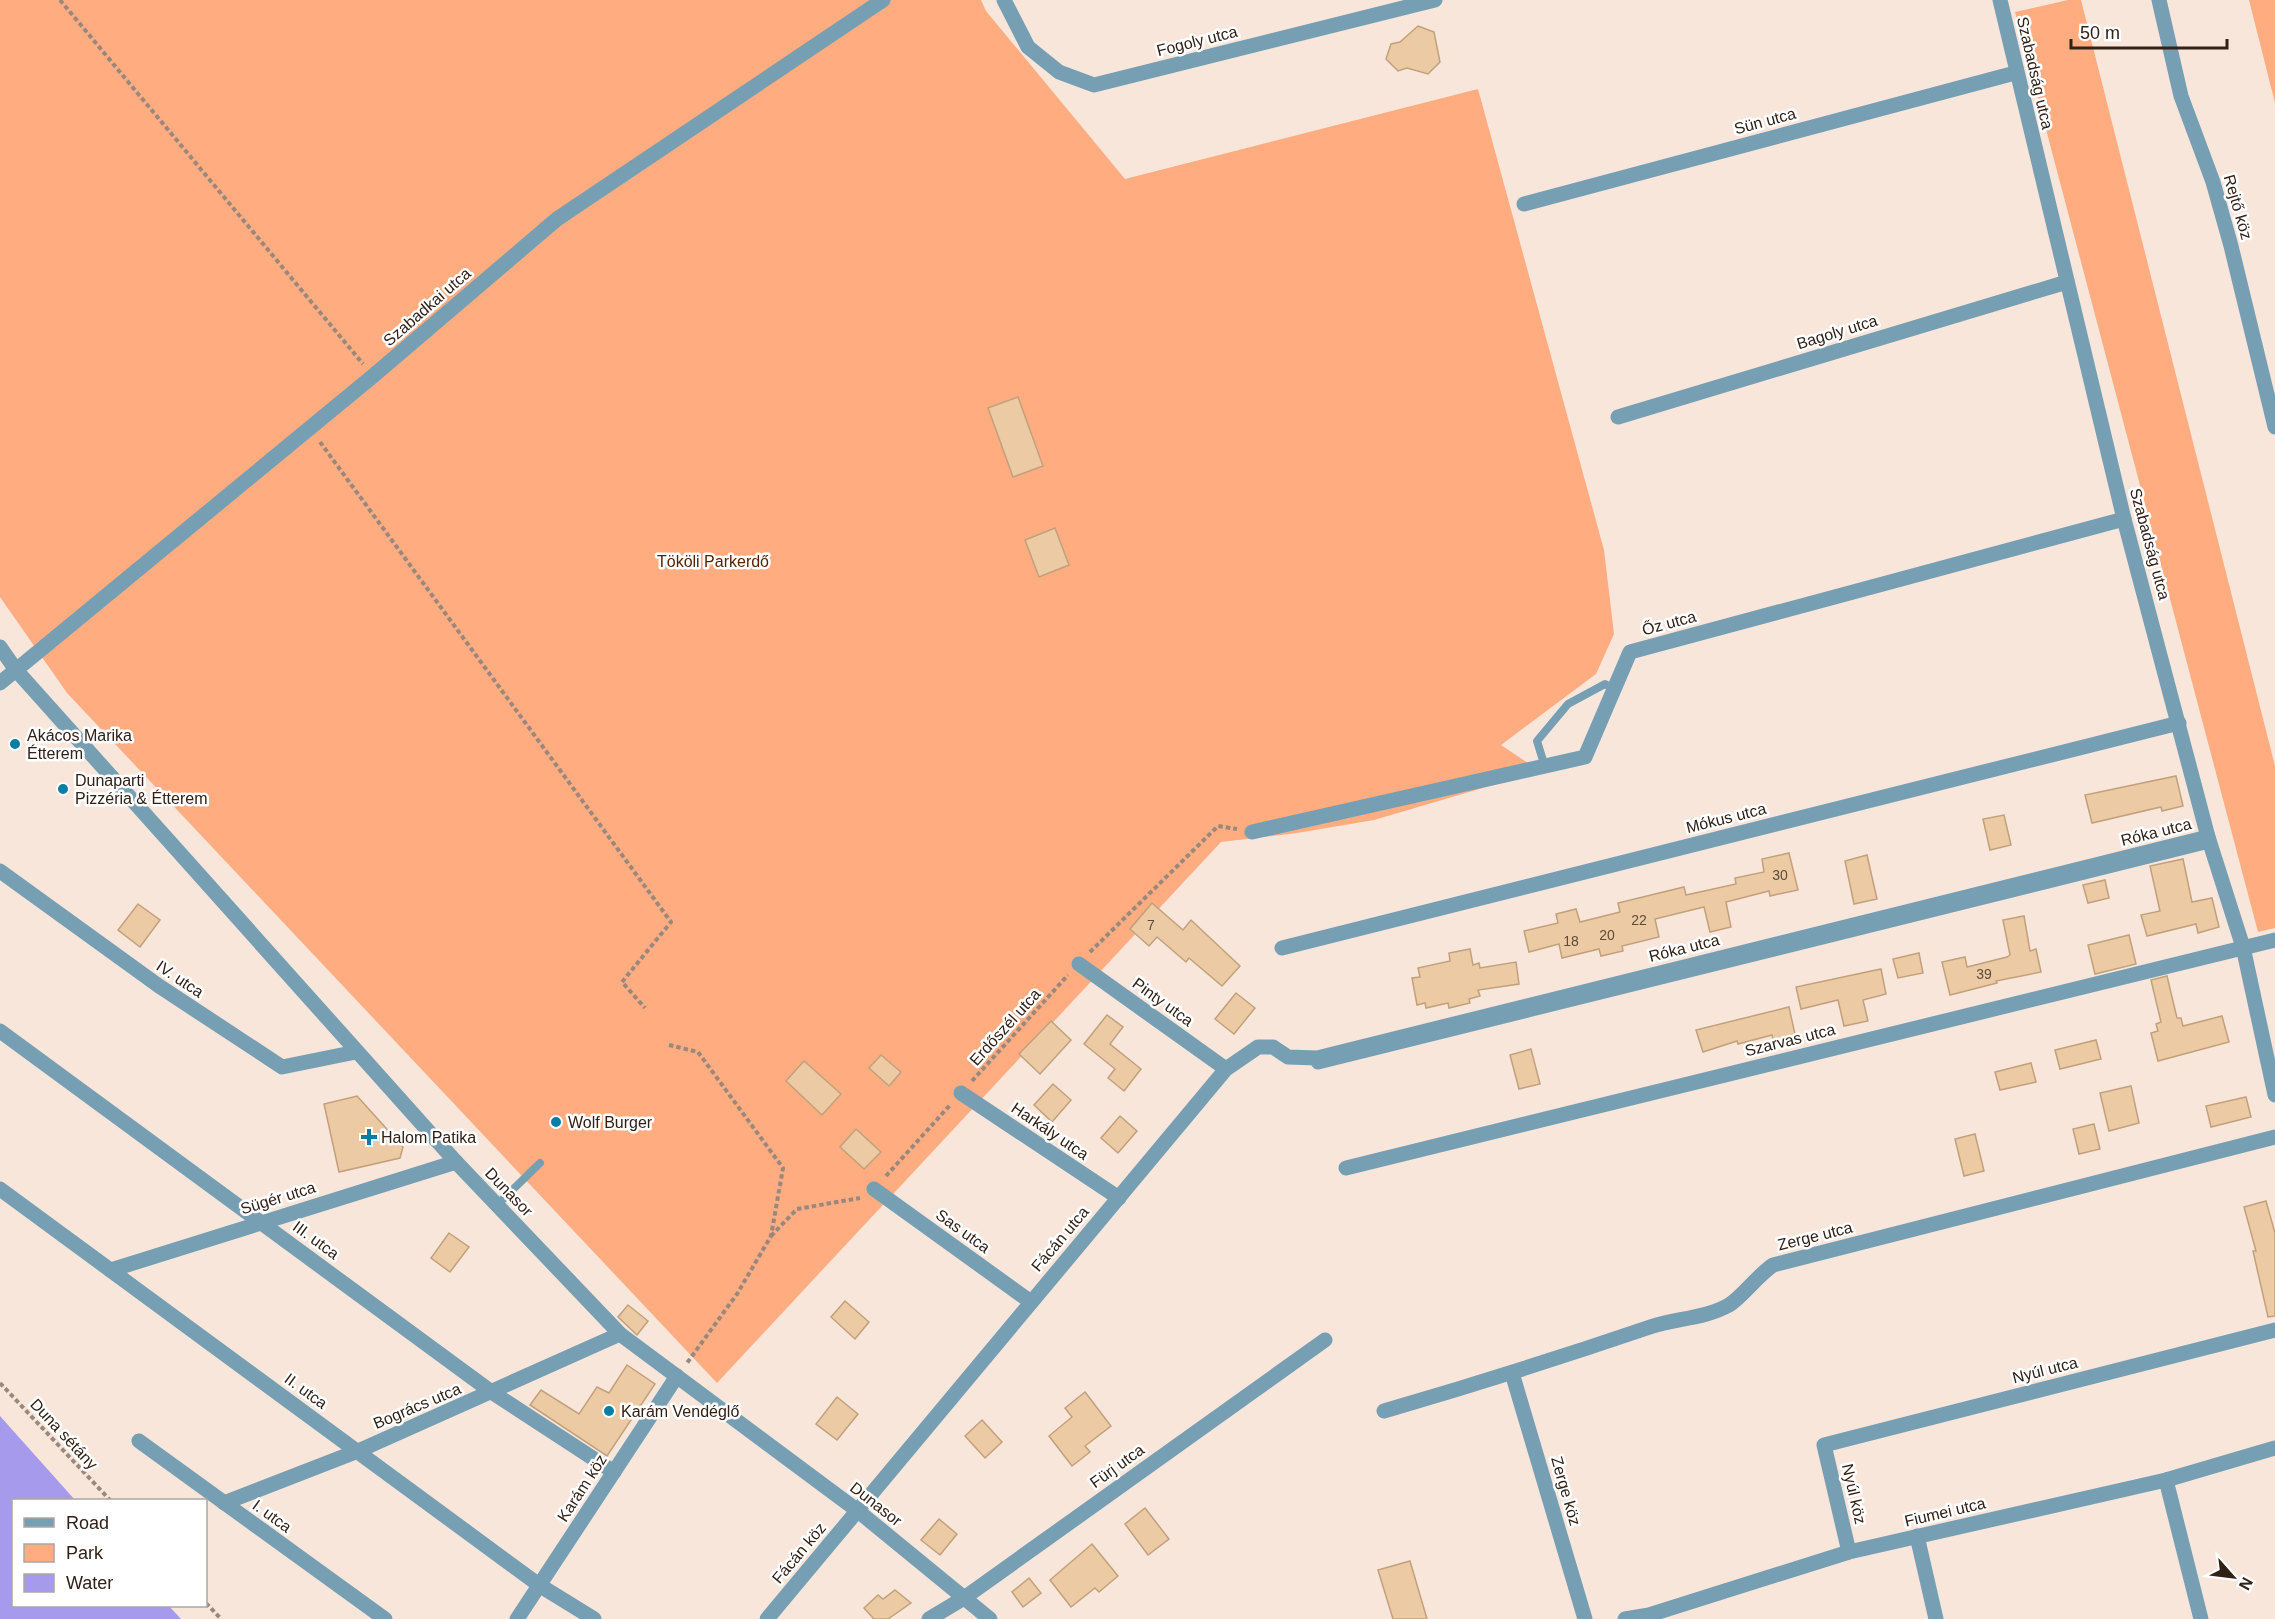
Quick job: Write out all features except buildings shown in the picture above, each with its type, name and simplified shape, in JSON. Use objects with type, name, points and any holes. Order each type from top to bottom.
[{"type":"street","name":"Szabadkai utca","points":[[0,683],[373,376],[556,219],[883,0]]},
{"type":"street","name":"Fogoly utca","points":[[1004,0],[1028,47],[1059,72],[1094,85],[1435,0]]},
{"type":"street","name":"Szabadság utca","points":[[2000,0],[2015,73],[2124,519],[2208,837],[2243,947],[2275,1095]]},
{"type":"street","name":"Rejtő köz","points":[[2159,0],[2181,96],[2213,182],[2231,246],[2275,427]]},
{"type":"street","name":"Sün utca","points":[[1524,204],[2015,73]]},
{"type":"street","name":"Bagoly utca","points":[[1618,417],[2067,282]]},
{"type":"street","name":"Őz utca","points":[[1252,832],[1586,758],[1630,652],[2124,519]]},
{"type":"street","name":"Dunasor","points":[[0,648],[16,670],[356,1052],[456,1162],[620,1334],[858,1511],[990,1619]]},
{"type":"street","name":"Mókus utca","points":[[1282,948],[2179,723]]},
{"type":"street","name":"Róka utca","points":[[1317,1058],[1318,1062],[2209,841],[2208,837]]},
{"type":"street","name":"IV. utca","points":[[0,871],[159,986],[282,1067],[356,1052]]},
{"type":"street","points":[[2243,947],[2275,940]]},
{"type":"street","name":"Szarvas utca","points":[[1346,1168],[2243,947]]},
{"type":"street","name":"Pinty utca","points":[[1079,964],[1226,1069]]},
{"type":"street","name":"III. utca","points":[[0,1031],[493,1393],[614,1472]]},
{"type":"street","name":"Fácán utca","points":[[858,1511],[1226,1069],[1258,1047],[1273,1047],[1288,1057],[1317,1058]]},
{"type":"street","name":"Harkály utca","points":[[961,1093],[1119,1198]]},
{"type":"street","name":"Zerge utca","points":[[1384,1411],[1512,1373],[1671,1320],[1708,1315],[1731,1303],[1756,1277],[1773,1265],[2275,1137]]},
{"type":"street","name":"Sügér utca","points":[[111,1270],[260,1221],[456,1162]]},
{"type":"street","name":"II. utca","points":[[0,1189],[539,1585],[594,1619]]},
{"type":"street","name":"Sas utca","points":[[874,1189],[1031,1302]]},
{"type":"street","name":"Nyúl utca","points":[[1824,1445],[2275,1330]]},
{"type":"street","name":"Bogrács utca","points":[[224,1503],[358,1451],[493,1393],[620,1334]]},
{"type":"street","name":"Fürj utca","points":[[929,1619],[964,1598],[1325,1340]]},
{"type":"street","name":"Zerge köz","points":[[1512,1373],[1585,1619]]},
{"type":"street","name":"Karám köz","points":[[517,1619],[677,1376]]},
{"type":"street","name":"I. utca","points":[[139,1442],[385,1619]]},
{"type":"street","name":"Nyúl köz","points":[[1824,1445],[1849,1551]]},
{"type":"street","name":"Fiumei utca","points":[[1624,1619],[1650,1617],[1849,1551],[2166,1480],[2275,1448]]},
{"type":"street","points":[[2166,1480],[2201,1619]]},
{"type":"street","name":"Fácán köz","points":[[767,1619],[858,1511]]},
{"type":"street","points":[[1917,1536],[1936,1619]]},
{"type":"lane","points":[[1545,767],[1537,741],[1568,704],[1605,684],[1614,689]]},
{"type":"lane","points":[[497,1205],[540,1163]]},
{"type":"path","points":[[60,0],[373,376]]},
{"type":"path","points":[[310,428],[671,922],[622,982],[645,1008]]},
{"type":"path","name":"Erdőszél utca","points":[[771,1236],[797,1209],[867,1196],[1079,964],[1218,826],[1252,832]]},
{"type":"path","points":[[669,1045],[698,1052],[731,1093],[783,1168],[771,1236],[737,1294],[677,1376]]},
{"type":"path","name":"Duna sétány","points":[[0,1383],[109,1499]]},
{"type":"path","points":[[207,1604],[221,1619]]},
{"type":"green space","name":"Tököli Parkerdő","points":[[0,0],[981,0],[986,11],[1125,179],[1478,89],[1604,550],[1614,634],[1596,674],[1501,745],[1540,771],[1374,820],[1297,833],[1221,842],[717,1383],[67,693],[0,597]]},
{"type":"green space","points":[[2068,0],[2081,0],[2275,766],[2275,928],[2258,932],[2015,12]]},
{"type":"green space","points":[[2249,0],[2275,0],[2275,103]]},
{"type":"water","points":[[0,1416],[74,1499],[12,1499],[12,1607],[170,1607],[181,1619],[0,1619]]},
{"type":"place","name":"Akácos Marika Étterem","points":[[15,744]]},
{"type":"place","name":"Dunaparti Pizzéria & Étterem","points":[[63,789]]},
{"type":"place","name":"Wolf Burger","points":[[556,1122]]},
{"type":"place","name":"Halom Patika","points":[[369,1137]]},
{"type":"place","name":"Karám Vendéglő","points":[[609,1411]]}]
